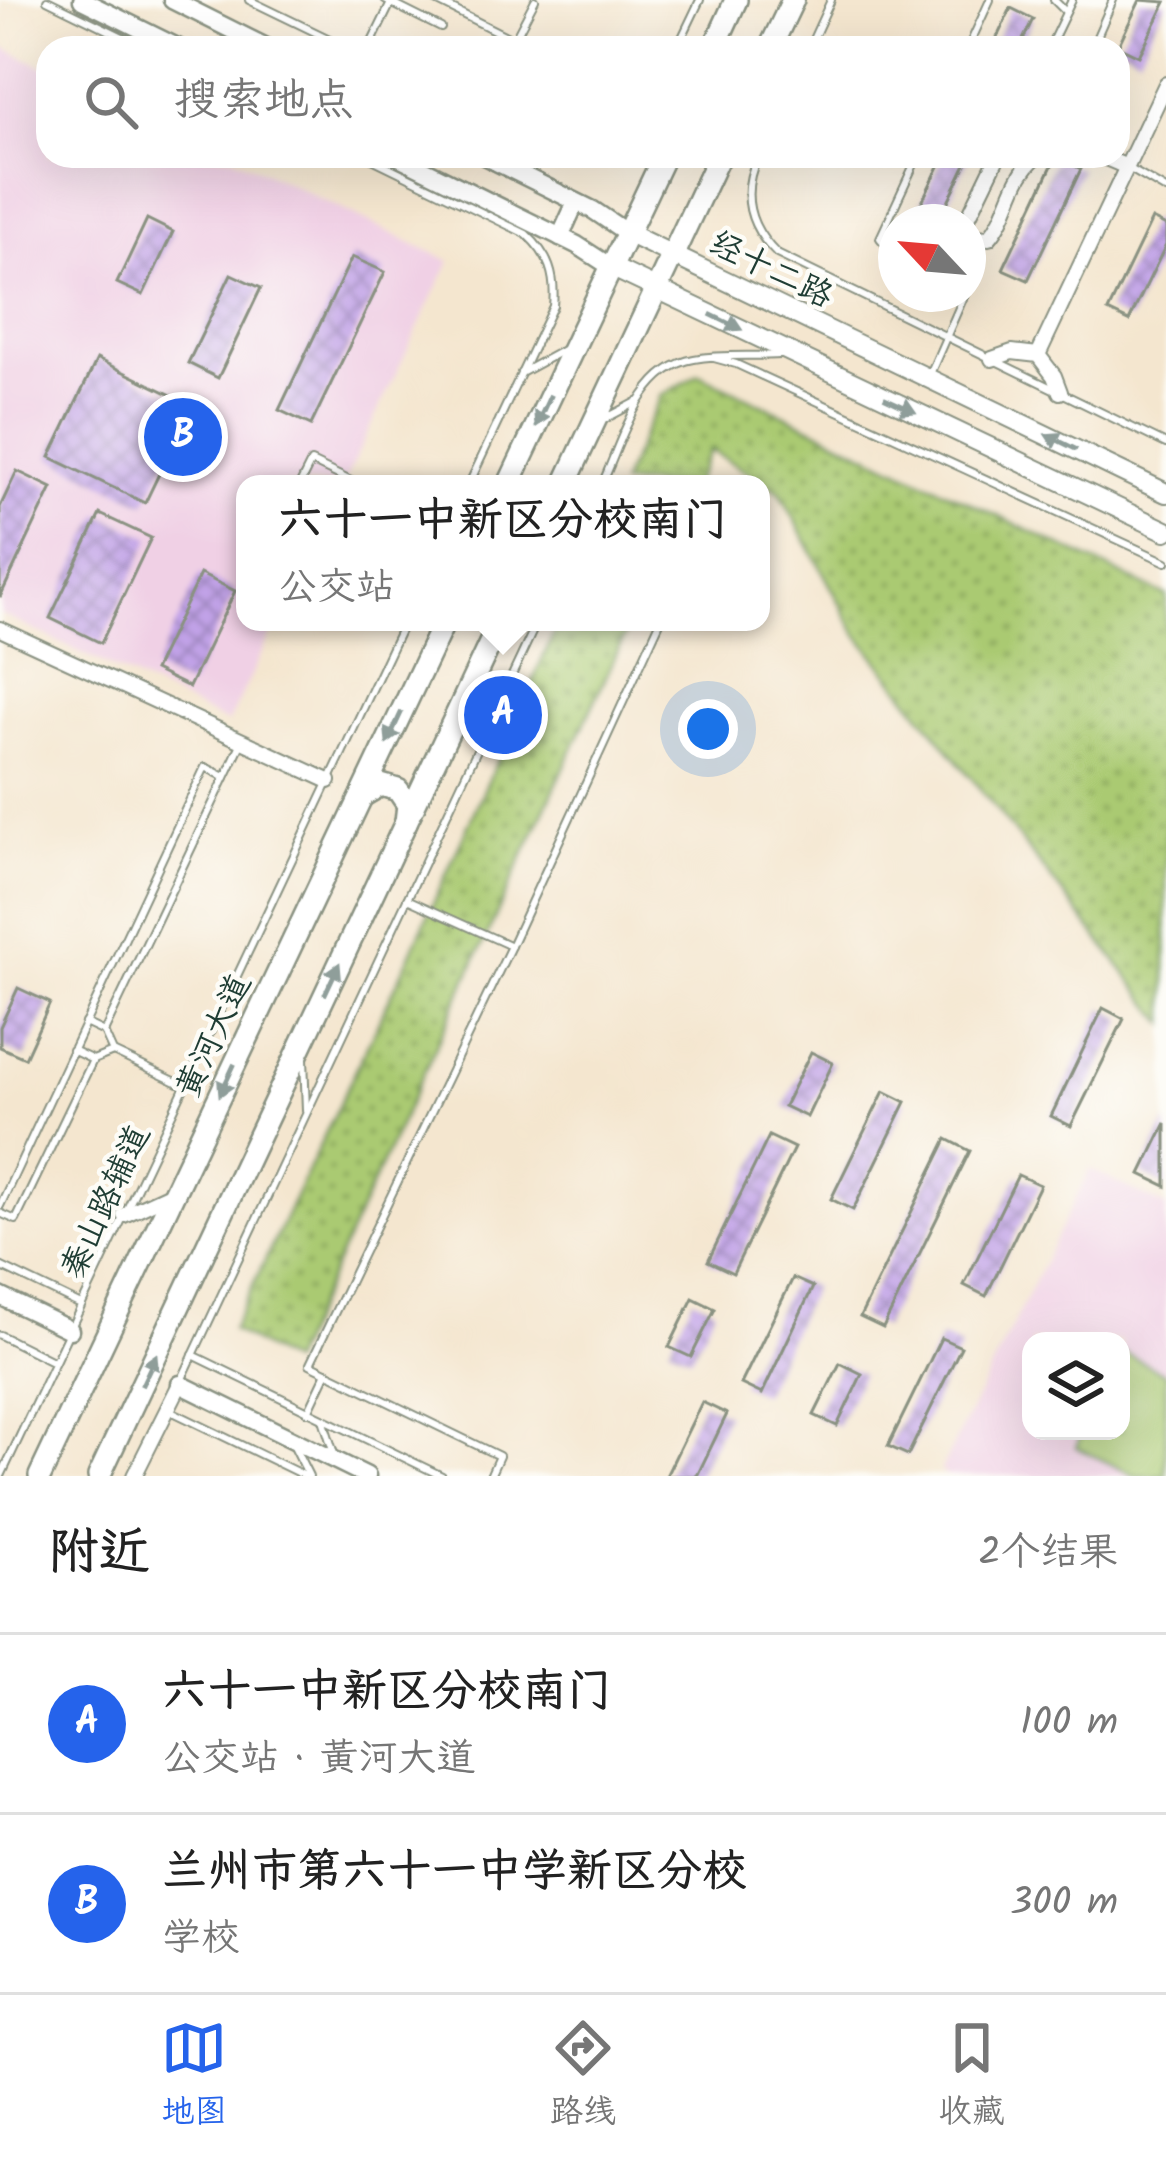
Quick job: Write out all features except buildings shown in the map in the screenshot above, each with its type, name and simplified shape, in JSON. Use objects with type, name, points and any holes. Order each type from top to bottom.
[{"type":"main road","points":[[720,36],[736,0]]},
{"type":"main road","points":[[776,36],[793,0]]},
{"type":"main road","points":[[513,475],[658,168]]},
{"type":"main road","points":[[569,475],[713,168]]},
{"type":"main road","name":"经十二路","points":[[627,233],[1166,493]]},
{"type":"main road","points":[[611,267],[1166,530]]},
{"type":"main road","points":[[99,1476],[496,631]]},
{"type":"main road","name":"黄河大道","points":[[40,1476],[434,636]]},
{"type":"main road","points":[[360,799],[373,787],[398,790],[408,805],[406,822]]},
{"type":"street","points":[[82,0],[155,36]]},
{"type":"street","points":[[172,0],[244,36]]},
{"type":"street","points":[[1130,161],[1166,84]]},
{"type":"street","points":[[421,168],[611,267]]},
{"type":"street","name":"经十二路","points":[[524,168],[627,233]]},
{"type":"street","points":[[976,204],[993,168]]},
{"type":"street","points":[[986,238],[1000,225],[1022,168]]},
{"type":"street","points":[[1037,355],[1127,168]]},
{"type":"street","points":[[560,237],[576,202]]},
{"type":"street","points":[[992,359],[1012,352],[1037,355],[1060,392]]},
{"type":"street","points":[[0,629],[329,781]]},
{"type":"street","points":[[124,1215],[174,1192]]},
{"type":"street","points":[[0,1296],[70,1330]]},
{"type":"street","points":[[136,1475],[180,1384],[367,1476]]},
{"type":"lane","points":[[47,0],[120,36]]},
{"type":"lane","points":[[250,0],[324,36]]},
{"type":"lane","points":[[434,0],[506,36]]},
{"type":"lane","points":[[516,36],[535,0]]},
{"type":"lane","points":[[683,36],[700,0]]},
{"type":"lane","points":[[814,36],[831,0]]},
{"type":"lane","points":[[974,36],[990,0]]},
{"type":"lane","points":[[1054,0],[1066,13]]},
{"type":"lane","points":[[1055,36],[1072,0]]},
{"type":"lane","points":[[1097,36],[1113,0]]},
{"type":"lane","points":[[374,36],[390,1],[441,28]]},
{"type":"lane","points":[[391,168],[526,234],[551,266],[553,306],[473,475]]},
{"type":"lane","points":[[754,168],[747,191],[749,215],[760,237],[777,254],[1166,444]]},
{"type":"lane","points":[[896,204],[912,168]]},
{"type":"lane","points":[[1129,168],[1166,190]]},
{"type":"lane","points":[[928,378],[956,312]]},
{"type":"lane","points":[[521,373],[575,343]]},
{"type":"lane","points":[[606,475],[641,400],[670,368],[692,359],[794,355]]},
{"type":"lane","points":[[714,358],[1166,562]]},
{"type":"lane","points":[[592,426],[641,400]]},
{"type":"lane","points":[[304,475],[311,462],[338,475]]},
{"type":"lane","name":"秦山路辅道","points":[[1,1476],[400,631]]},
{"type":"lane","points":[[180,1384],[533,631]]},
{"type":"lane","points":[[490,1476],[500,1456],[310,1364],[656,631]]},
{"type":"lane","points":[[104,1032],[242,741]]},
{"type":"lane","points":[[112,1052],[93,1060],[16,1220],[0,1209],[205,767],[225,777]]},
{"type":"lane","points":[[407,899],[511,946]]},
{"type":"lane","points":[[85,1023],[104,1032],[112,1052],[185,1086]]},
{"type":"lane","points":[[304,1040],[306,1114]]},
{"type":"lane","points":[[72,1050],[93,1060]]},
{"type":"lane","points":[[0,1266],[81,1305]]},
{"type":"lane","points":[[0,1335],[54,1362]]},
{"type":"lane","points":[[193,1355],[442,1476]]},
{"type":"lane","points":[[308,1412],[327,1372]]},
{"type":"lane","points":[[168,1410],[307,1476]]},
{"type":"lane","points":[[323,1419],[336,1461]]},
{"type":"lane","points":[[289,1438],[307,1476]]},
{"type":"shaded area","points":[[0,46],[36,63],[36,168],[256,168],[450,261],[347,475],[236,475],[236,631],[273,631],[228,723],[0,614]]},
{"type":"shaded area","points":[[1090,1169],[1166,1207],[1166,1476],[949,1476],[940,1472]]},
{"type":"green space","points":[[699,374],[1166,596],[1166,1024],[855,631],[780,492],[770,486],[770,475],[752,475],[710,450],[698,475],[625,475],[661,396]]},
{"type":"green space","points":[[555,631],[627,631],[290,1363],[232,1330],[406,964]]},
{"type":"green space","points":[[1130,1356],[1166,1374],[1166,1476],[1136,1476],[1076,1447],[1079,1440],[1130,1440]]},
{"type":"place","name":"兰州市第六十一中学新区分校","points":[[183,437]]},
{"type":"place","name":"六十一中新区分校南门","points":[[503,715]]}]
